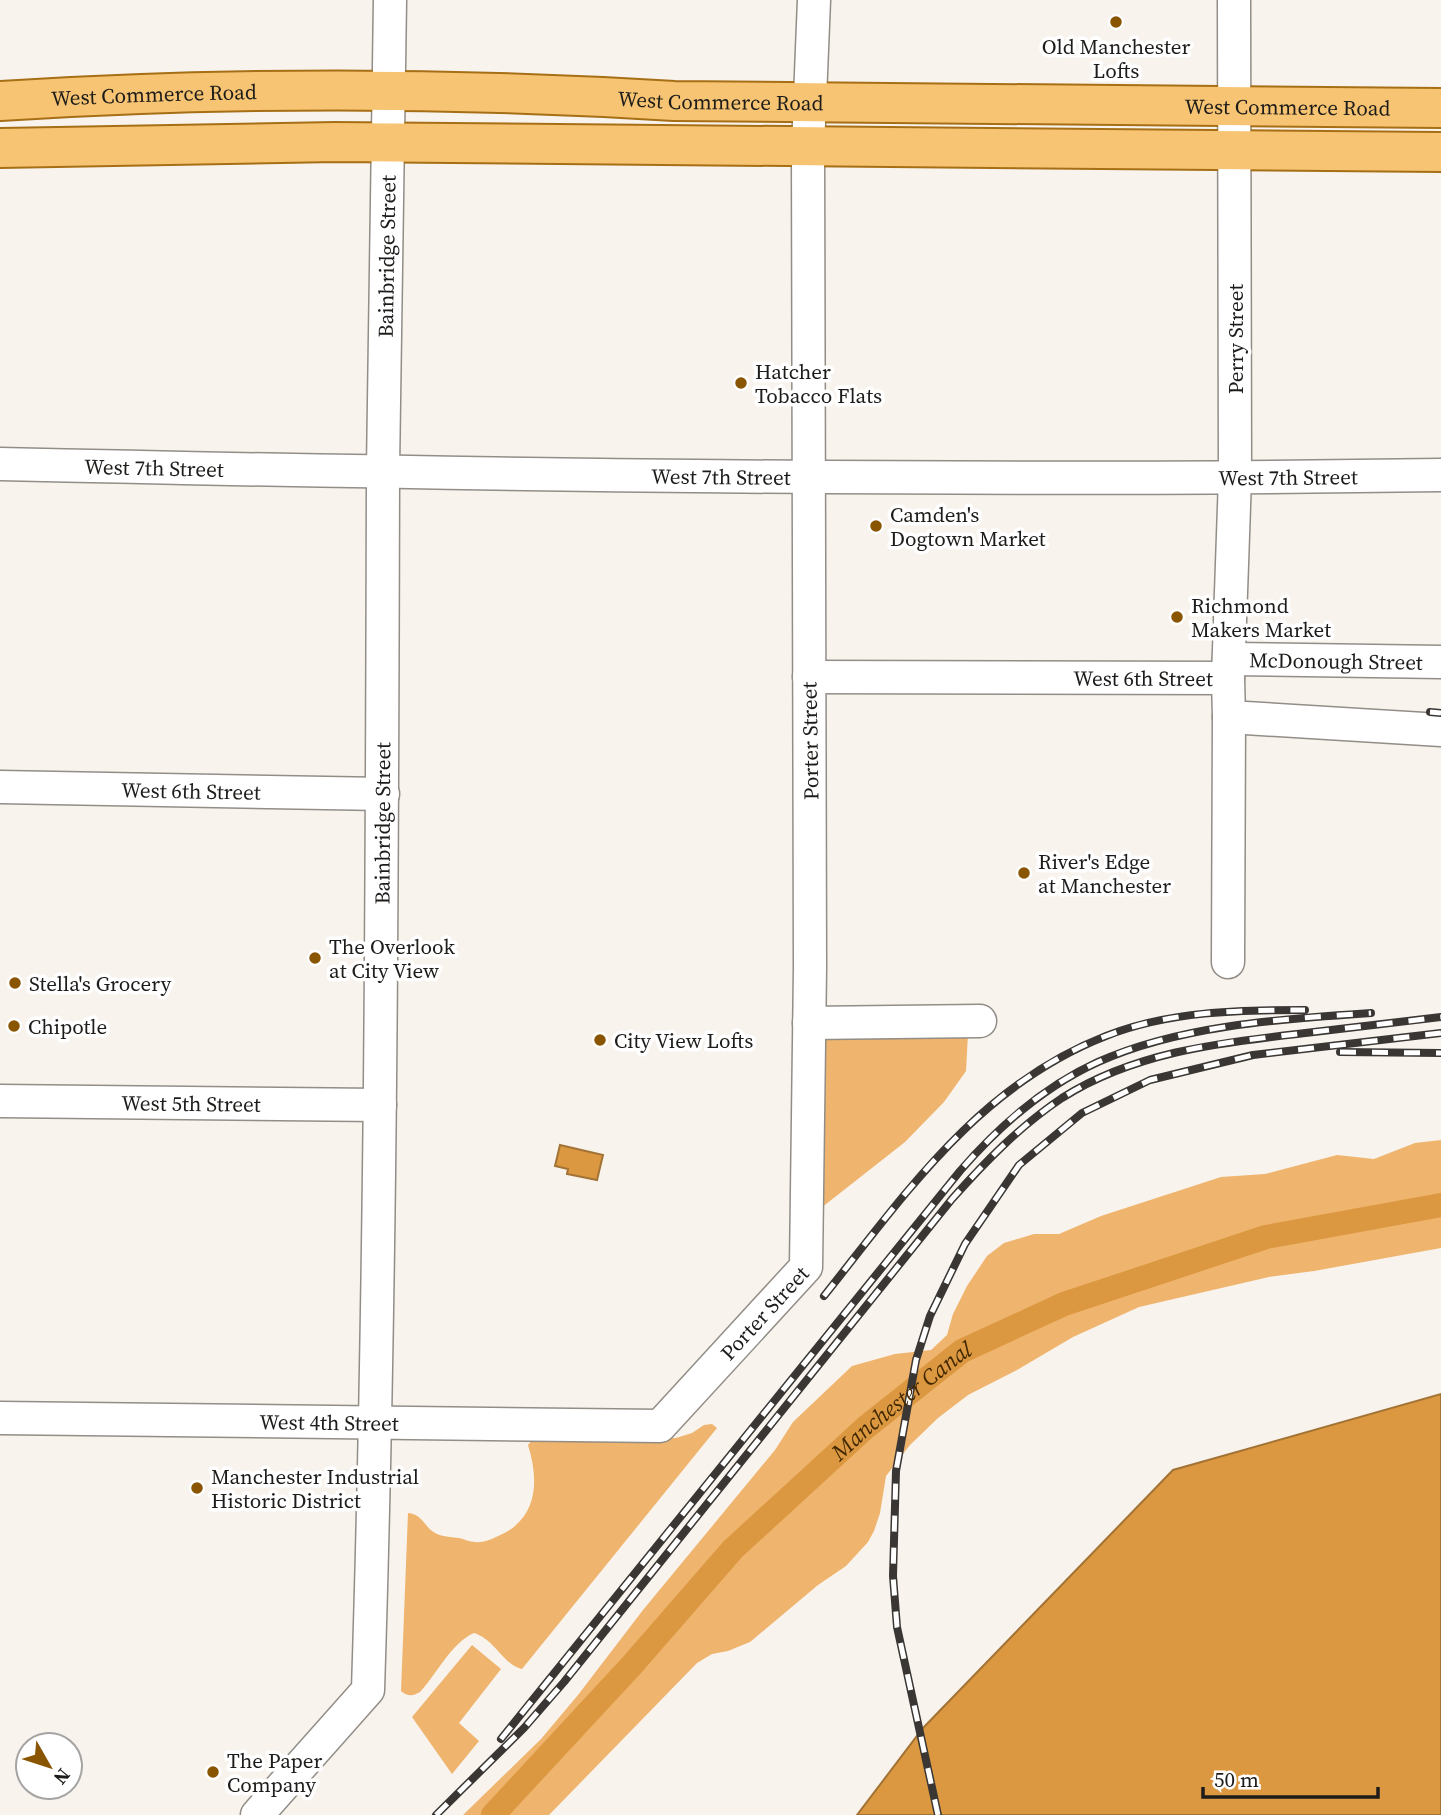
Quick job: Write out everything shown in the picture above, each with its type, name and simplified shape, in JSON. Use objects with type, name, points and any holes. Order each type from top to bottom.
[{"type":"main road","name":"West Commerce Road","points":[[0,101],[175,92],[389,92],[562,94],[674,101],[1441,108]]},
{"type":"main road","name":"West Commerce Road","points":[[0,148],[388,143],[1441,152]]},
{"type":"street","name":"Bainbridge Street","points":[[257,1815],[368,1690],[376,1424],[383,794],[383,473],[390,0]]},
{"type":"street","name":"Porter Street","points":[[660,1426],[806,1267],[809,1023],[808,147],[814,0]]},
{"type":"street","name":"Perry Street","points":[[1229,668],[1235,478],[1234,0]]},
{"type":"street","name":"West 7th Street","points":[[0,464],[383,473],[1235,478],[1441,475]]},
{"type":"street","name":"McDonough Street","points":[[1229,668],[1441,662]]},
{"type":"street","name":"West 6th Street","points":[[809,677],[1229,668],[1229,717],[1441,730]]},
{"type":"street","points":[[1228,962],[1229,717]]},
{"type":"street","name":"West 6th Street","points":[[0,787],[383,794]]},
{"type":"street","points":[[809,1023],[980,1021]]},
{"type":"street","name":"West 5th Street","points":[[0,1101],[380,1105]]},
{"type":"street","name":"West 4th Street","points":[[0,1418],[660,1426]]},
{"type":"shaded area","points":[[968,1034],[966,1071],[944,1102],[905,1142],[821,1208],[825,1038]]},
{"type":"shaded area","points":[[1441,1140],[1441,1248],[1269,1277],[1139,1307],[1073,1337],[968,1395],[938,1418],[910,1445],[886,1476],[874,1531],[868,1542],[846,1566],[818,1585],[750,1642],[712,1654],[697,1663],[549,1815],[463,1815],[541,1739],[578,1695],[643,1610],[775,1450],[793,1422],[852,1366],[895,1354],[931,1350],[947,1335],[953,1314],[967,1286],[987,1256],[1004,1243],[1034,1234],[1059,1234],[1101,1216],[1221,1177],[1265,1174],[1337,1155],[1374,1159],[1415,1143]]},
{"type":"shaded area","points":[[560,1145],[603,1155],[597,1180],[567,1174],[568,1169],[555,1166]]},
{"type":"shaded area","points":[[1441,1394],[1441,1815],[857,1815],[923,1728],[1173,1470]]},
{"type":"shaded area","points":[[712,1424],[717,1428],[522,1669],[515,1667],[482,1636],[474,1633],[451,1651],[420,1692],[410,1695],[401,1691],[408,1513],[417,1516],[433,1532],[440,1535],[473,1542],[486,1541],[510,1530],[527,1511],[534,1487],[528,1445],[532,1440],[676,1438]]},
{"type":"shaded area","points":[[472,1645],[501,1669],[459,1723],[479,1741],[452,1774],[412,1717]]},
{"type":"waterway","name":"Manchester Canal","points":[[493,1815],[632,1665],[733,1549],[865,1428],[962,1351],[1064,1304],[1266,1237],[1441,1205]]},
{"type":"railway","points":[[1430,712],[1441,713]]},
{"type":"railway","points":[[824,1296],[948,1146],[982,1113],[1019,1083],[1060,1057],[1106,1036],[1154,1021],[1230,1012],[1305,1010]]},
{"type":"railway","points":[[501,1739],[960,1171],[1006,1123],[1040,1096],[1078,1072],[1098,1062],[1163,1040],[1267,1021],[1371,1013]]},
{"type":"railway","points":[[436,1815],[524,1728],[564,1682],[952,1199],[1032,1120],[1062,1098],[1089,1083],[1117,1070],[1176,1052],[1236,1041],[1441,1017]]},
{"type":"railway","points":[[938,1815],[897,1627],[893,1576],[896,1471],[916,1360],[930,1316],[965,1244],[1019,1165],[1082,1113],[1150,1080],[1253,1055],[1441,1033]]},
{"type":"railway","points":[[1340,1052],[1441,1053]]},
{"type":"place","name":"Old Manchester Lofts","points":[[1116,22]]},
{"type":"place","name":"Hatcher Tobacco Flats","points":[[741,383]]},
{"type":"place","name":"Camden's Dogtown Market","points":[[876,526]]},
{"type":"place","name":"Richmond Makers Market","points":[[1177,617]]},
{"type":"place","name":"River's Edge at Manchester","points":[[1024,873]]},
{"type":"place","name":"The Overlook at City View","points":[[315,958]]},
{"type":"place","name":"Stella's Grocery","points":[[15,983]]},
{"type":"place","name":"Chipotle","points":[[14,1026]]},
{"type":"place","name":"City View Lofts","points":[[600,1040]]},
{"type":"place","name":"Manchester Industrial Historic District","points":[[197,1488]]},
{"type":"place","name":"The Paper Company","points":[[213,1772]]}]
